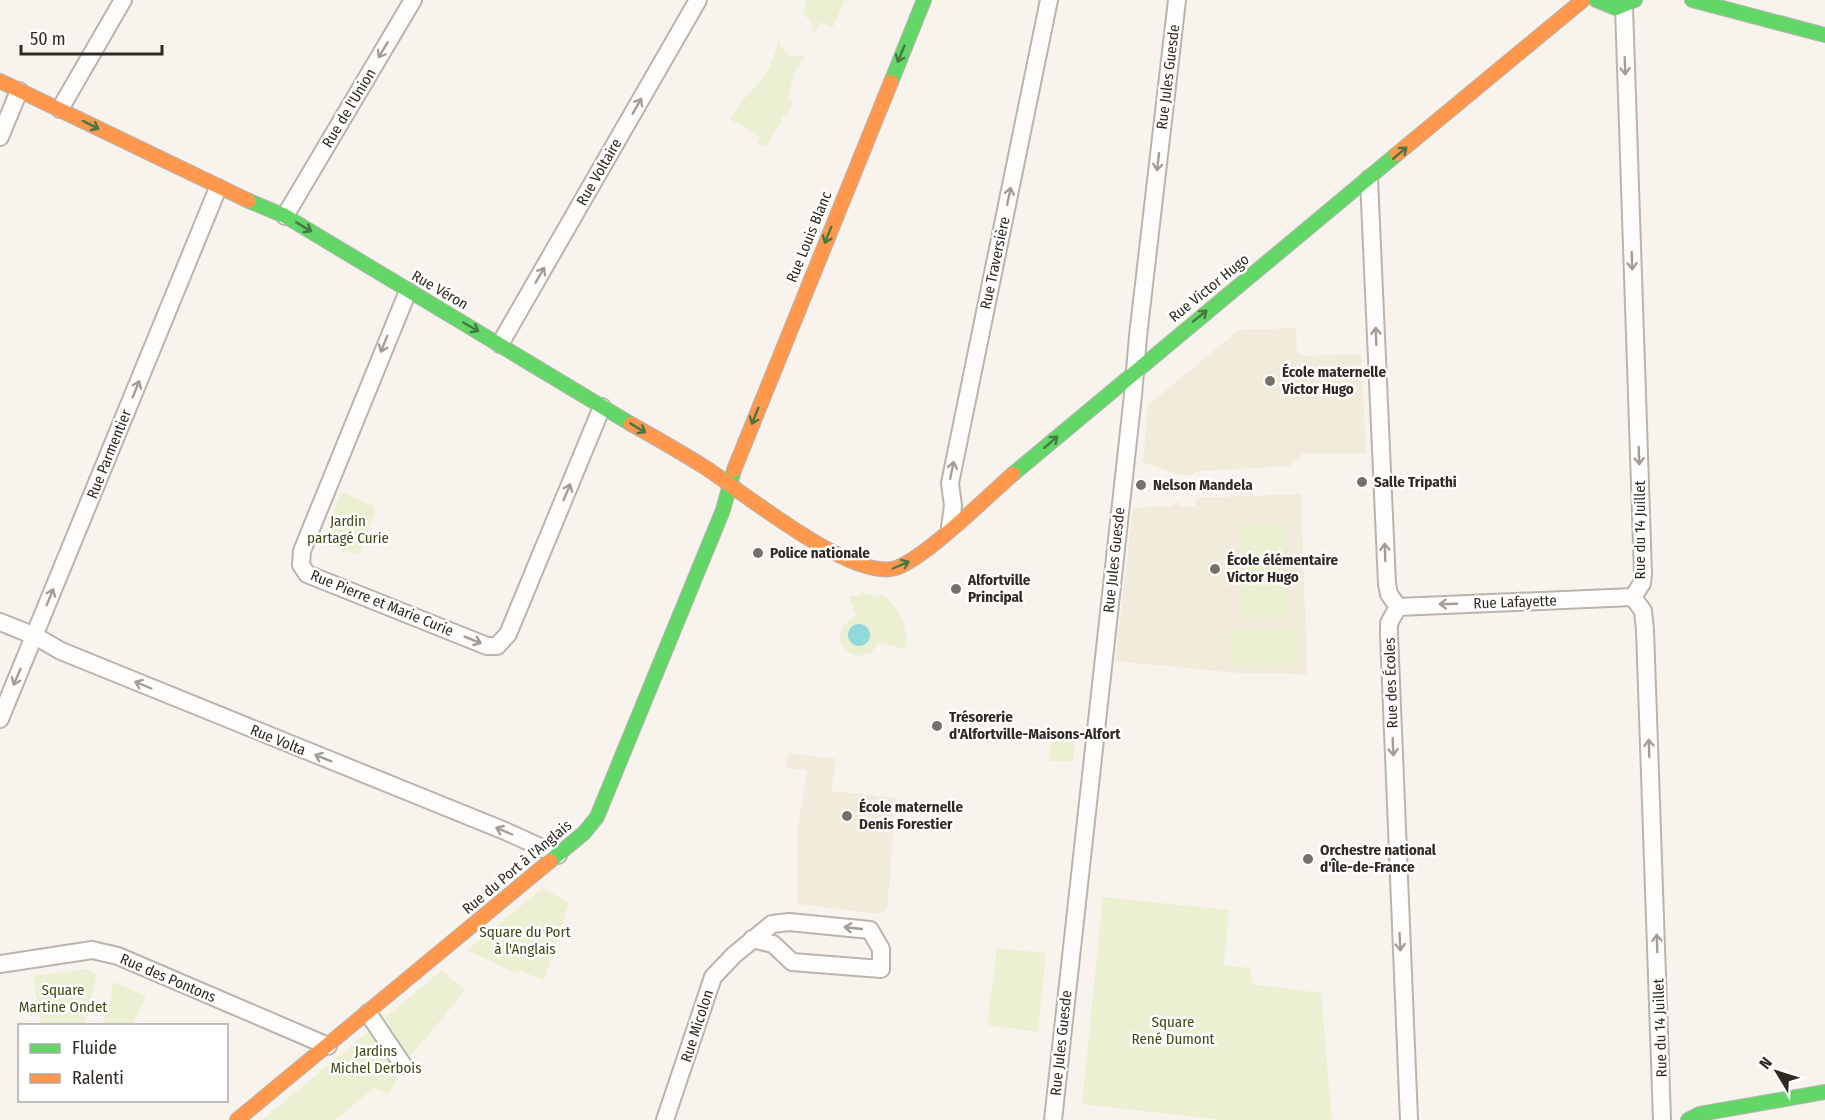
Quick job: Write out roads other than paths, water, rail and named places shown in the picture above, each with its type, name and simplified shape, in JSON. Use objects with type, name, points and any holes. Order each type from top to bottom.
[{"type":"street","points":[[60,109],[123,0]]},
{"type":"street","name":"Rue de l'Union","points":[[285,216],[413,0]]},
{"type":"street","name":"Rue Voltaire","points":[[500,344],[698,0]]},
{"type":"street","name":"Rue Louis Blanc","points":[[730,487],[740,453],[924,0]]},
{"type":"street","name":"Rue Traversière","points":[[950,527],[953,506],[950,483],[1050,0]]},
{"type":"street","name":"Rue Jules Guesde","points":[[1053,1120],[1138,336],[1178,0]]},
{"type":"street","name":"Rue Victor Hugo","points":[[846,558],[862,567],[892,569],[907,564],[1136,369],[1369,179],[1583,0]]},
{"type":"street","points":[[1596,0],[1605,6],[1630,4]]},
{"type":"street","points":[[1692,0],[1825,35]]},
{"type":"street","name":"Rue du 14 Juillet","points":[[1630,4],[1643,574],[1642,583],[1633,597],[1642,611],[1645,630],[1662,1120]]},
{"type":"street","name":"Rue Véron","points":[[0,81],[218,188],[285,216],[707,469],[761,509],[846,558]]},
{"type":"street","points":[[0,137],[19,91]]},
{"type":"street","points":[[1369,179],[1387,584],[1389,594],[1398,607]]},
{"type":"street","name":"Rue Parmentier","points":[[0,719],[218,188]]},
{"type":"street","name":"Rue Pierre et Marie Curie","points":[[408,291],[302,551],[301,565],[307,574],[487,646],[497,646],[508,634],[602,407]]},
{"type":"street","name":"Rue du Port à l'Anglais","points":[[237,1120],[584,834],[597,817],[723,510],[730,487]]},
{"type":"street","name":"Rue Lafayette","points":[[1398,607],[1633,597]]},
{"type":"street","name":"Rue des Écoles","points":[[1398,607],[1389,623],[1389,634],[1409,1120]]},
{"type":"street","name":"Rue Volta","points":[[0,622],[35,636],[82,660],[505,831],[558,855]]},
{"type":"street","name":"Rue Micolon","points":[[665,1120],[713,977],[752,939],[772,924],[789,922],[870,930],[881,949],[881,969],[792,962],[773,944],[752,939]]},
{"type":"street","name":"Rue des Pontons","points":[[0,964],[92,950],[118,956],[328,1046]]},
{"type":"street","points":[[368,1013],[403,1065]]},
{"type":"street","points":[[1688,1120],[1700,1114],[1825,1092]]},
{"type":"street","points":[[1731,1120],[1807,1095]]},
{"type":"water","points":[[859,624],[869,631],[870,635],[863,645],[859,646],[849,639],[848,635],[855,625]]},
{"type":"place","name":"École maternelle Victor Hugo","points":[[1270,381]]},
{"type":"place","name":"Salle Tripathi","points":[[1362,482]]},
{"type":"place","name":"Nelson Mandela","points":[[1141,485]]},
{"type":"place","name":"Police nationale","points":[[758,553]]},
{"type":"place","name":"École élémentaire Victor Hugo","points":[[1215,569]]},
{"type":"place","name":"Alfortville Principal","points":[[956,589]]},
{"type":"place","name":"Trésorerie d'Alfortville-Maisons-Alfort","points":[[937,726]]},
{"type":"place","name":"École maternelle Denis Forestier","points":[[847,816]]},
{"type":"place","name":"Orchestre national d'Île-de-France","points":[[1308,859]]},
{"type":"park label","name":"Jardin partagé Curie","points":[[348,530]]},
{"type":"park label","name":"Square du Port à l'Anglais","points":[[525,940]]},
{"type":"park label","name":"Square Martine Ondet","points":[[63,998]]},
{"type":"park label","name":"Square René Dumont","points":[[1173,1030]]},
{"type":"park label","name":"Jardins Michel Derbois","points":[[376,1060]]}]
